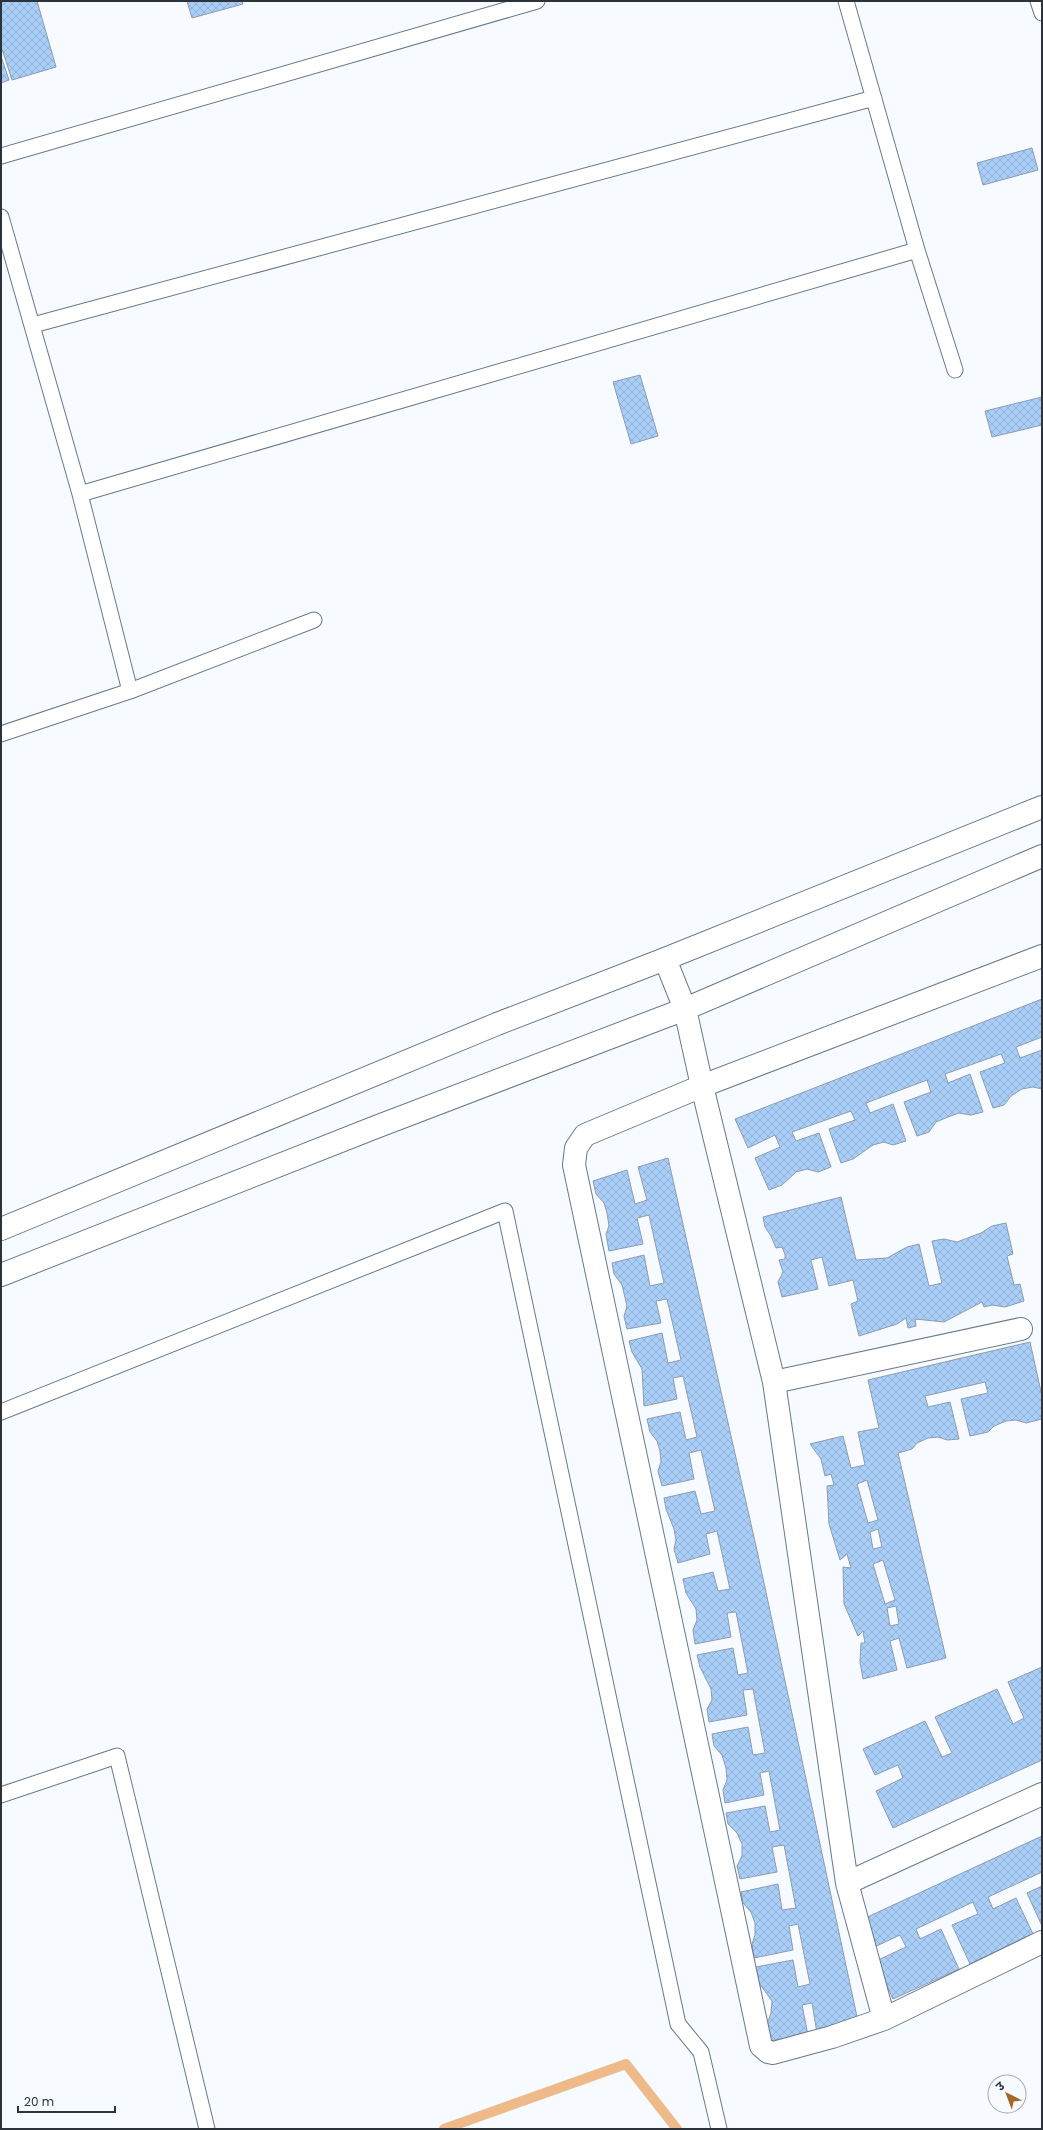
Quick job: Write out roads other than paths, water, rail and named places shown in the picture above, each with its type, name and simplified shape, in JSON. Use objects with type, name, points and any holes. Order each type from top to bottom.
[{"type":"street","points":[[1,1229],[497,1024],[665,959],[1042,807]]},
{"type":"street","points":[[1,1276],[376,1127],[685,1009],[1042,856]]},
{"type":"street","points":[[1042,956],[702,1086],[585,1135],[576,1148],[574,1165],[760,2046],[768,2052],[773,2053],[832,2037],[884,2019],[1042,1942]]},
{"type":"street","points":[[665,959],[685,1009],[702,1086],[774,1382],[848,1884],[884,2019]]},
{"type":"street","points":[[774,1382],[1021,1329]]},
{"type":"street","points":[[848,1884],[1042,1794]]},
{"type":"lane","points":[[1,156],[537,1]]},
{"type":"lane","points":[[846,1],[917,250],[955,370]]},
{"type":"lane","points":[[1038,1],[1042,13]]},
{"type":"lane","points":[[34,325],[874,98]]},
{"type":"lane","points":[[1,217],[34,325],[80,494],[130,691]]},
{"type":"lane","points":[[80,494],[917,250]]},
{"type":"lane","points":[[1,734],[130,691],[314,620]]},
{"type":"lane","points":[[1,1412],[505,1211],[678,2024],[701,2052],[719,2129]]},
{"type":"lane","points":[[1,1795],[117,1756],[207,2129]]},
{"type":"waterway","points":[[444,2129],[626,2064],[677,2129]]}]
